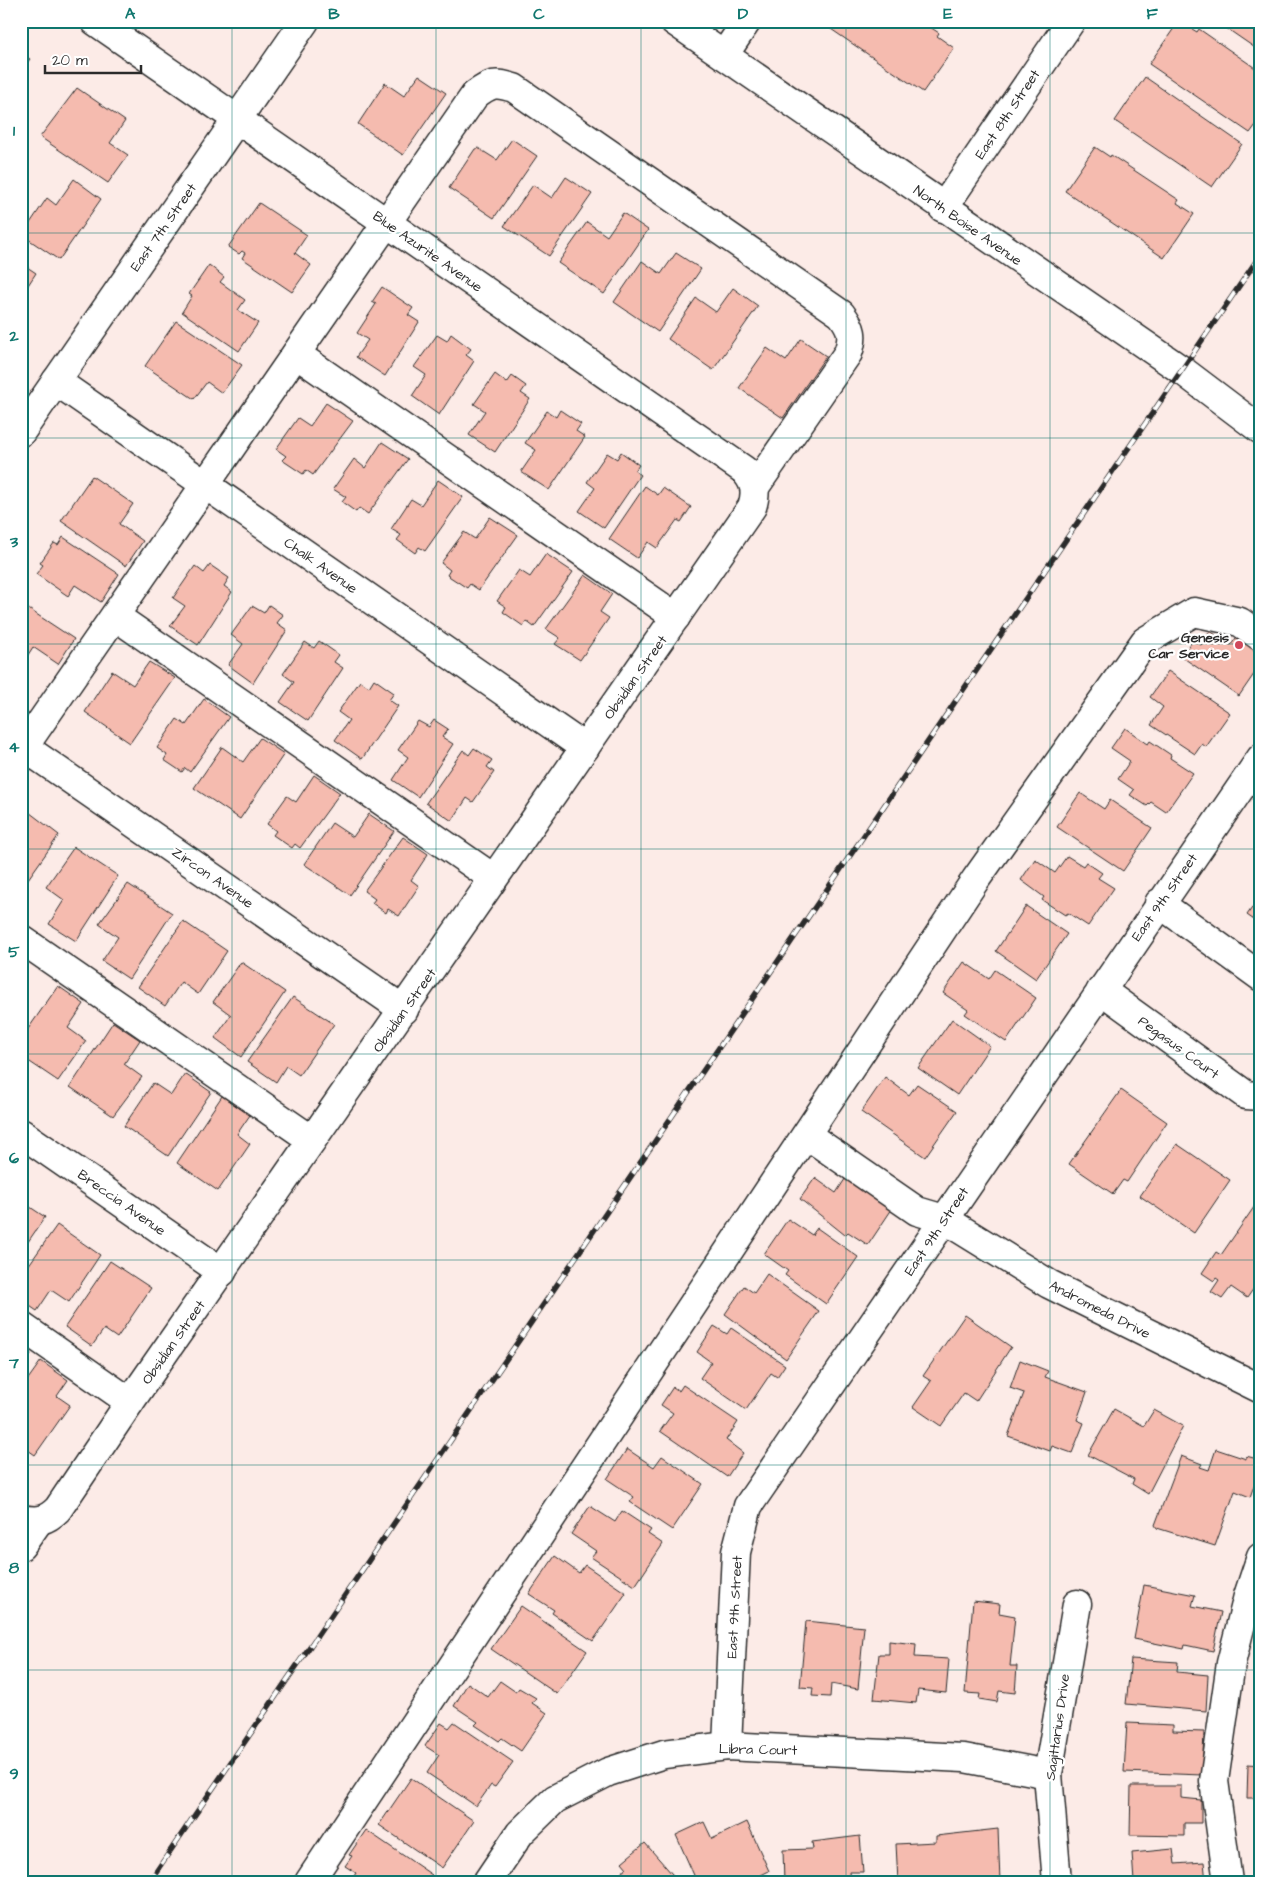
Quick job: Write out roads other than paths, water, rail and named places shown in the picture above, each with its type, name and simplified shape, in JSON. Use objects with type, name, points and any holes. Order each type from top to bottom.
[{"type":"street","name":"Blue Azurite Avenue","points":[[95,21],[744,470],[751,478],[755,487]]},
{"type":"street","name":"East 7th Street","points":[[21,432],[305,21]]},
{"type":"street","name":"North Boise Avenue","points":[[674,21],[1183,371],[1261,430]]},
{"type":"street","points":[[724,55],[747,21]]},
{"type":"street","name":"East 8th Street","points":[[944,208],[1071,21]]},
{"type":"street","points":[[22,747],[115,616],[475,95],[489,85],[500,84],[514,88],[840,314],[850,325],[853,339],[848,353],[755,487]]},
{"type":"street","points":[[296,354],[676,617]]},
{"type":"street","name":"Chalk Avenue","points":[[56,381],[585,748]]},
{"type":"street","name":"Obsidian Street","points":[[30,1521],[49,1518],[58,1509],[130,1402],[752,507],[755,487]]},
{"type":"street","points":[[309,1882],[976,879],[1145,641],[1194,612],[1240,622],[1261,637]]},
{"type":"street","points":[[115,616],[493,878]]},
{"type":"street","name":"Zircon Avenue","points":[[22,747],[404,1010]]},
{"type":"street","name":"East 9th Street","points":[[728,1746],[736,1552],[748,1506],[1159,903],[1256,774]]},
{"type":"street","points":[[1159,903],[1261,977]]},
{"type":"street","points":[[21,939],[312,1140]]},
{"type":"street","name":"Pegasus Court","points":[[1101,990],[1246,1095],[1261,1096]]},
{"type":"street","name":"Breccia Avenue","points":[[21,1133],[222,1272]]},
{"type":"street","name":"Andromeda Drive","points":[[806,1135],[917,1211],[944,1219],[1049,1284],[1261,1389]]},
{"type":"street","points":[[21,1326],[130,1402]]},
{"type":"street","points":[[21,1546],[30,1521]]},
{"type":"street","points":[[1228,1882],[1214,1781],[1231,1663],[1248,1596],[1261,1557]]},
{"type":"street","name":"Sagittarius Drive","points":[[1057,1882],[1048,1774],[1077,1604]]},
{"type":"street","name":"Libra Court","points":[[487,1882],[520,1833],[555,1800],[608,1772],[664,1754],[728,1746],[964,1758],[1048,1774]]},
{"type":"railway","points":[[149,1882],[1261,254]]},
{"type":"place","name":"Genesis Car Service","points":[[1239,645]]}]
